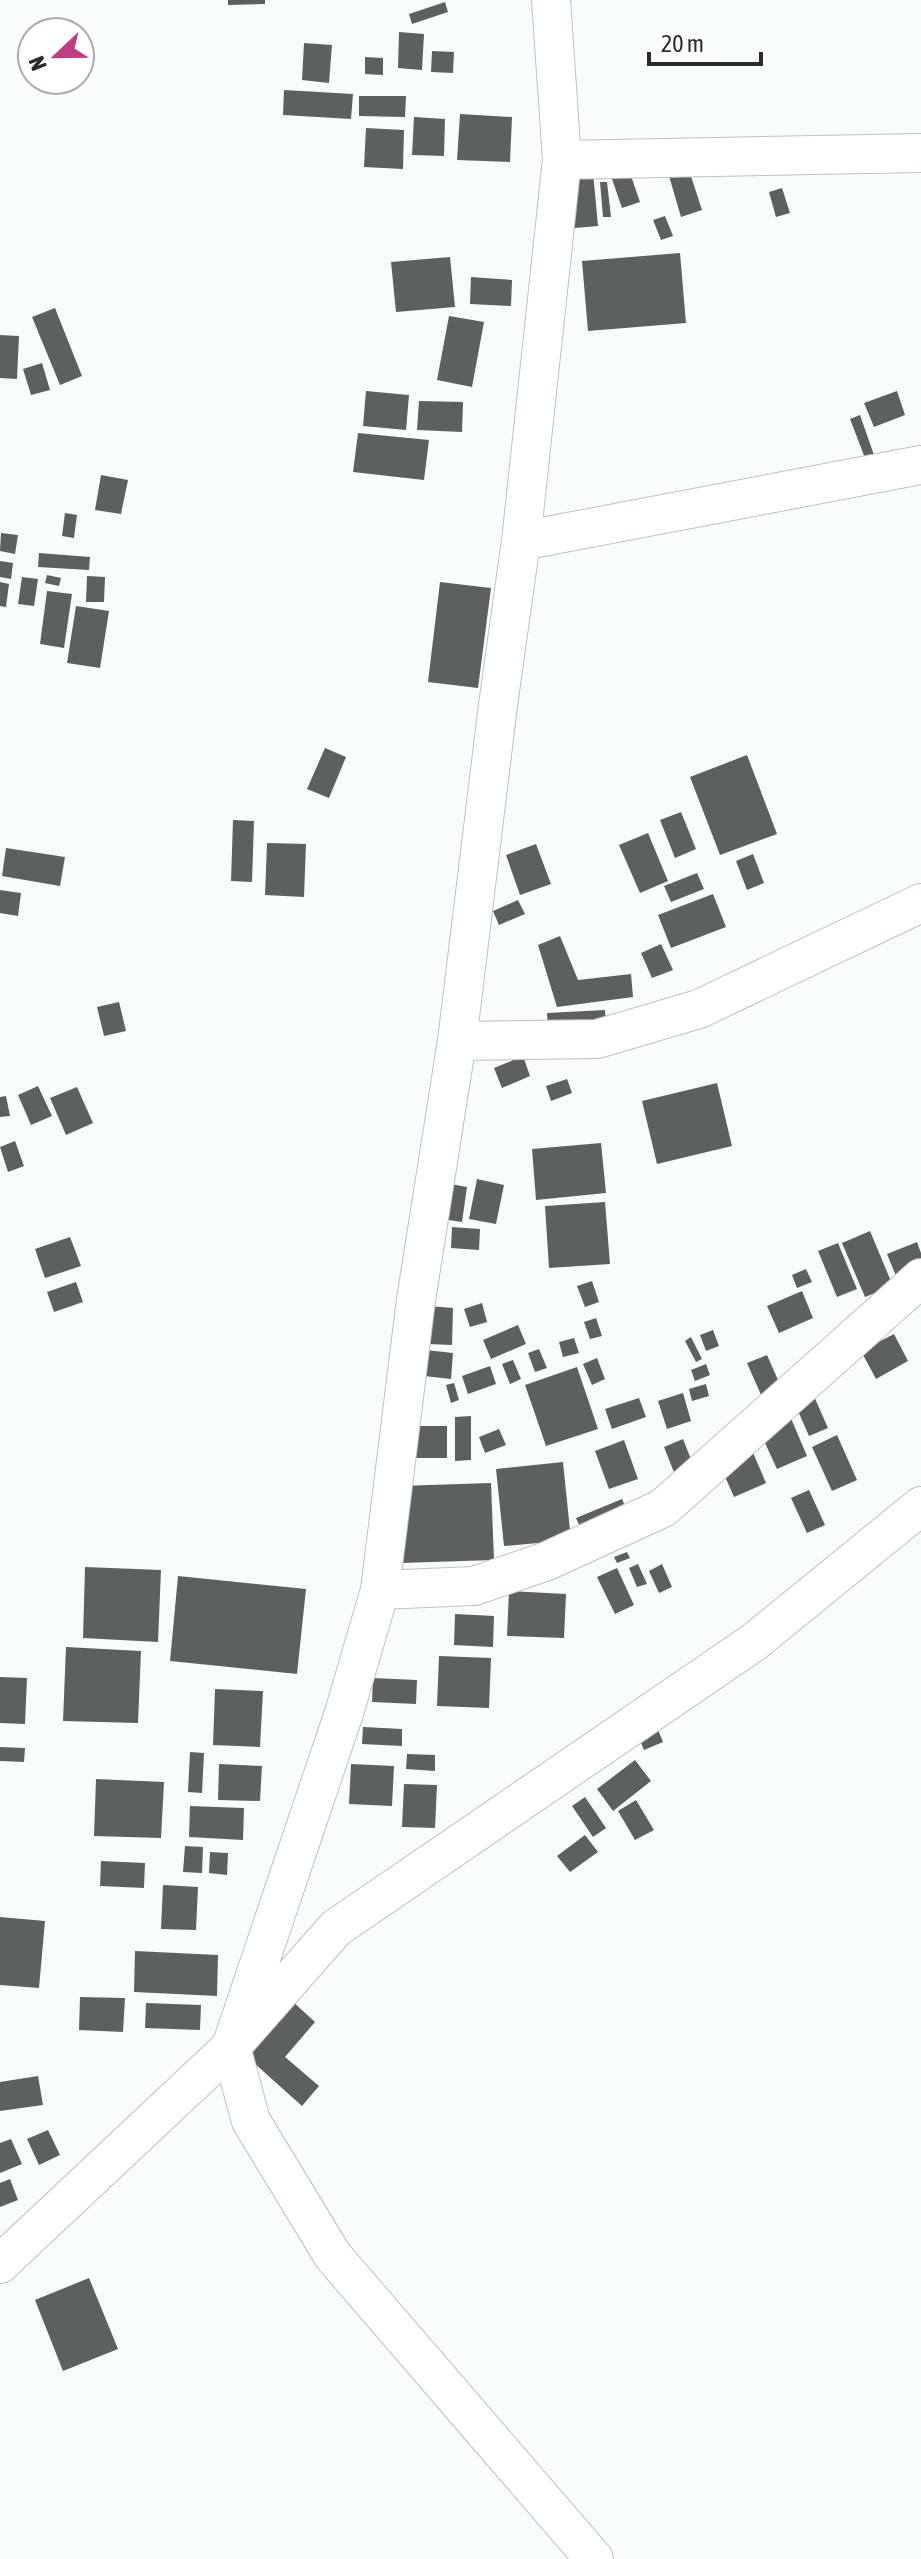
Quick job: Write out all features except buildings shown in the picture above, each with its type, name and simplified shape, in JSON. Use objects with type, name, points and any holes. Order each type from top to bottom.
[{"type":"street","points":[[551,0],[562,160],[521,541],[457,1041],[416,1300],[380,1590],[344,1713],[231,2047],[251,2121],[333,2256],[594,2559]]},
{"type":"street","points":[[562,160],[921,153]]},
{"type":"street","points":[[521,541],[921,465]]},
{"type":"street","points":[[457,1041],[597,1039],[699,1009],[921,903]]},
{"type":"street","points":[[380,1590],[474,1586],[547,1561],[663,1508],[921,1278]]},
{"type":"street","points":[[0,2264],[231,2047],[336,1928],[754,1642],[921,1506]]}]
